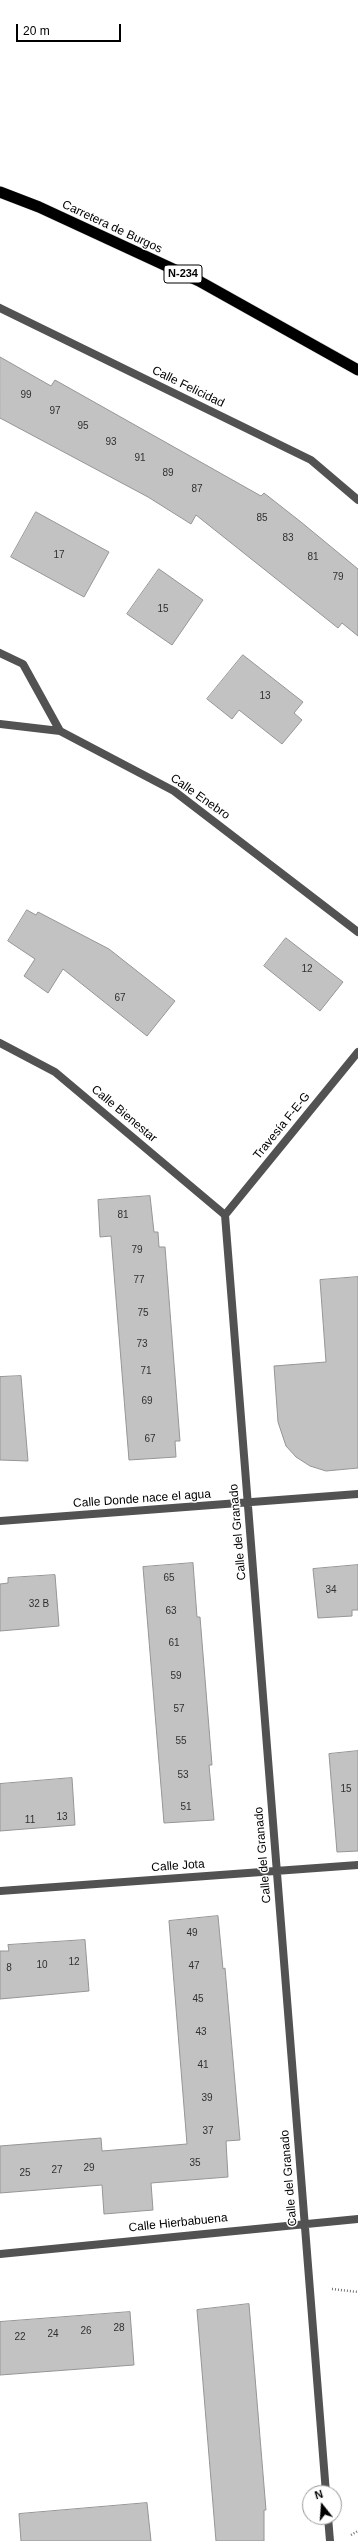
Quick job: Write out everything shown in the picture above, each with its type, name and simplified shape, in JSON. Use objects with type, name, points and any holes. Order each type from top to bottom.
[{"type":"highway","name":"Carretera de Burgos","points":[[0,192],[39,207],[199,282],[358,370]]},
{"type":"street","name":"Calle Felicidad","points":[[0,308],[310,460],[358,500]]},
{"type":"street","points":[[0,653],[23,664],[60,731]]},
{"type":"street","points":[[0,724],[60,731]]},
{"type":"street","name":"Calle Enebro","points":[[60,731],[174,791],[358,932]]},
{"type":"street","name":"Calle Bienestar","points":[[0,1043],[55,1072],[225,1214]]},
{"type":"street","name":"Travesía F-E-G","points":[[225,1214],[358,1052]]},
{"type":"street","name":"Calle del Granado","points":[[225,1214],[325,2485]]},
{"type":"street","name":"Calle Donde nace el agua","points":[[0,1521],[358,1494]]},
{"type":"street","name":"Calle Jota","points":[[0,1891],[358,1865]]},
{"type":"street","name":"Calle Hierbabuena","points":[[0,2254],[304,2222],[358,2218]]},
{"type":"street","points":[[329,2525],[330,2541]]},
{"type":"building","points":[[0,357],[51,386],[55,380],[261,496],[264,493],[358,569],[358,636],[342,623],[338,628],[196,515],[191,524],[148,497],[0,418]]},
{"type":"building","points":[[36,512],[109,552],[84,597],[11,557]]},
{"type":"building","points":[[159,569],[203,600],[172,645],[127,614]]},
{"type":"building","points":[[243,655],[303,702],[294,713],[302,720],[282,744],[239,710],[232,719],[207,699]]},
{"type":"building","points":[[27,910],[36,915],[38,912],[109,949],[175,1001],[147,1036],[63,969],[48,993],[24,976],[35,959],[8,941]]},
{"type":"building","points":[[286,938],[343,982],[320,1011],[264,966]]},
{"type":"building","points":[[150,1196],[154,1232],[158,1232],[159,1247],[165,1247],[180,1441],[175,1441],[176,1457],[129,1460],[111,1236],[100,1237],[98,1200]]},
{"type":"building","points":[[358,1277],[358,1468],[326,1471],[310,1466],[296,1457],[286,1446],[278,1422],[274,1366],[326,1362],[320,1280]]},
{"type":"building","points":[[21,1376],[28,1461],[0,1460],[0,1377]]},
{"type":"building","points":[[193,1563],[197,1617],[200,1617],[212,1765],[209,1765],[214,1820],[164,1823],[143,1567]]},
{"type":"building","points":[[358,1565],[358,1610],[352,1610],[352,1616],[318,1618],[313,1569]]},
{"type":"building","points":[[55,1575],[59,1626],[0,1631],[0,1584],[8,1583],[8,1578]]},
{"type":"building","points":[[358,1751],[358,1851],[337,1852],[329,1754]]},
{"type":"building","points":[[72,1778],[75,1825],[0,1831],[0,1784]]},
{"type":"building","points":[[218,1916],[223,1969],[225,1968],[240,2140],[226,2141],[228,2177],[151,2183],[153,2210],[104,2214],[102,2185],[0,2193],[0,2146],[101,2138],[102,2151],[187,2144],[169,1921]]},
{"type":"building","points":[[85,1940],[89,1991],[0,1999],[0,1951],[9,1951],[8,1945]]},
{"type":"building","points":[[249,2304],[266,2510],[264,2510],[264,2541],[216,2541],[197,2310]]},
{"type":"building","points":[[130,2312],[134,2365],[0,2375],[0,2322]]},
{"type":"building","points":[[147,2503],[151,2541],[21,2541],[19,2514]]}]
